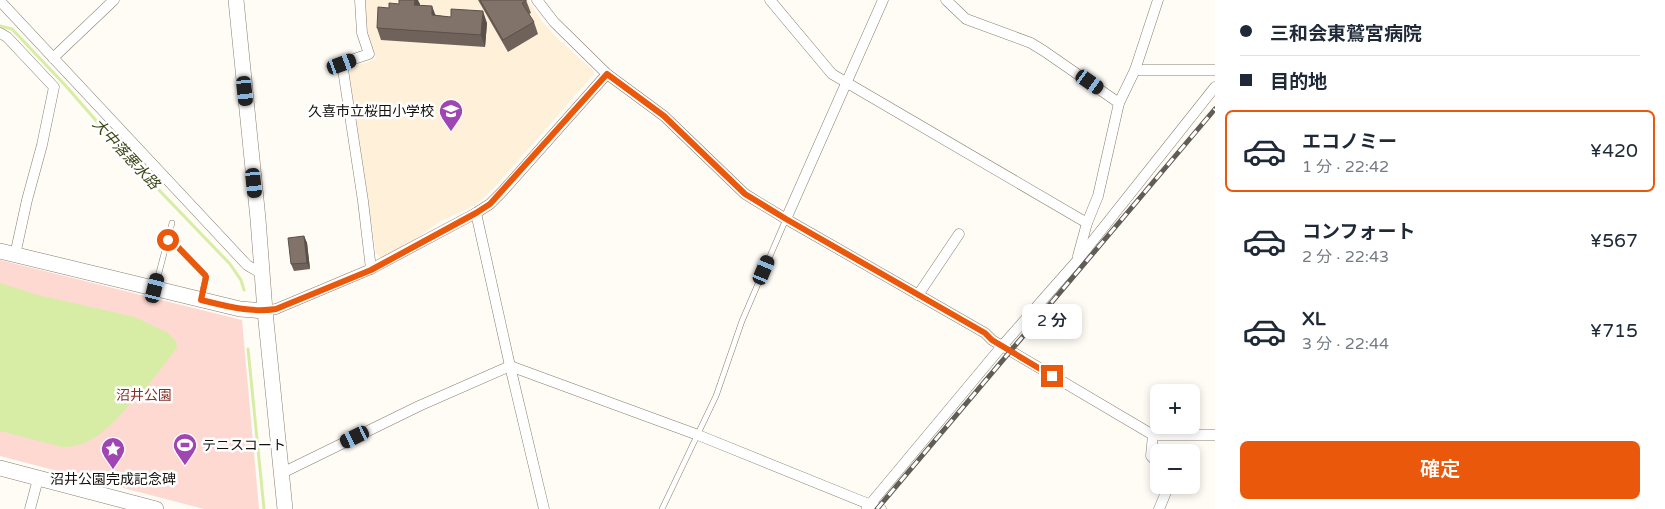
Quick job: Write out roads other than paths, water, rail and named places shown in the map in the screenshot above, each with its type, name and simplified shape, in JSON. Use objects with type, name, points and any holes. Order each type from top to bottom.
[{"type":"street","points":[[53,58],[114,0]]},
{"type":"street","points":[[236,0],[285,509]]},
{"type":"street","points":[[360,0],[362,34],[369,54],[342,64],[363,200],[371,270]]},
{"type":"street","points":[[537,0],[554,22],[607,74],[664,116],[745,194],[985,333],[992,340],[1153,435],[1215,435]]},
{"type":"street","points":[[770,0],[832,74],[1087,223]]},
{"type":"street","points":[[786,219],[883,0]]},
{"type":"street","points":[[946,0],[966,19],[1031,43],[1119,103]]},
{"type":"street","points":[[1076,262],[1087,223],[1098,196],[1119,103],[1135,70],[1158,0]]},
{"type":"street","points":[[0,1],[246,266],[262,274]]},
{"type":"street","points":[[0,34],[7,37],[54,86],[42,145],[15,255]]},
{"type":"street","points":[[1135,70],[1215,70]]},
{"type":"street","points":[[0,251],[240,309],[265,311],[276,309],[371,270],[490,204],[607,74]]},
{"type":"street","points":[[868,507],[1002,346],[1076,262],[1215,87]]},
{"type":"street","points":[[476,213],[544,509]]},
{"type":"street","points":[[918,294],[959,234]]},
{"type":"street","points":[[282,473],[419,406],[510,366],[698,435],[868,507],[881,509]]},
{"type":"street","points":[[1152,444],[1153,435]]},
{"type":"street","points":[[0,468],[156,509]]},
{"type":"street","points":[[30,509],[38,479]]},
{"type":"street","points":[[1159,509],[1165,494]]},
{"type":"lane","points":[[662,509],[716,396],[742,321],[786,219]]},
{"type":"lane","points":[[155,288],[172,223]]},
{"type":"lane","points":[[168,240],[172,241],[205,275],[201,300]]},
{"type":"waterway","name":"大中落悪水路","points":[[0,26],[12,29],[65,85],[134,164],[230,264],[241,280],[244,290]]},
{"type":"waterway","name":"大中落悪水路","points":[[248,349],[264,509]]},
{"type":"railway","points":[[877,509],[1215,109]]},
{"type":"place","name":"久喜市立桜田小学校","points":[[451,132]]},
{"type":"place","name":"テニスコート","points":[[185,466]]},
{"type":"place","name":"沼井公園完成記念碑","points":[[113,470]]},
{"type":"park label","name":"沼井公園","points":[[144,395]]}]
